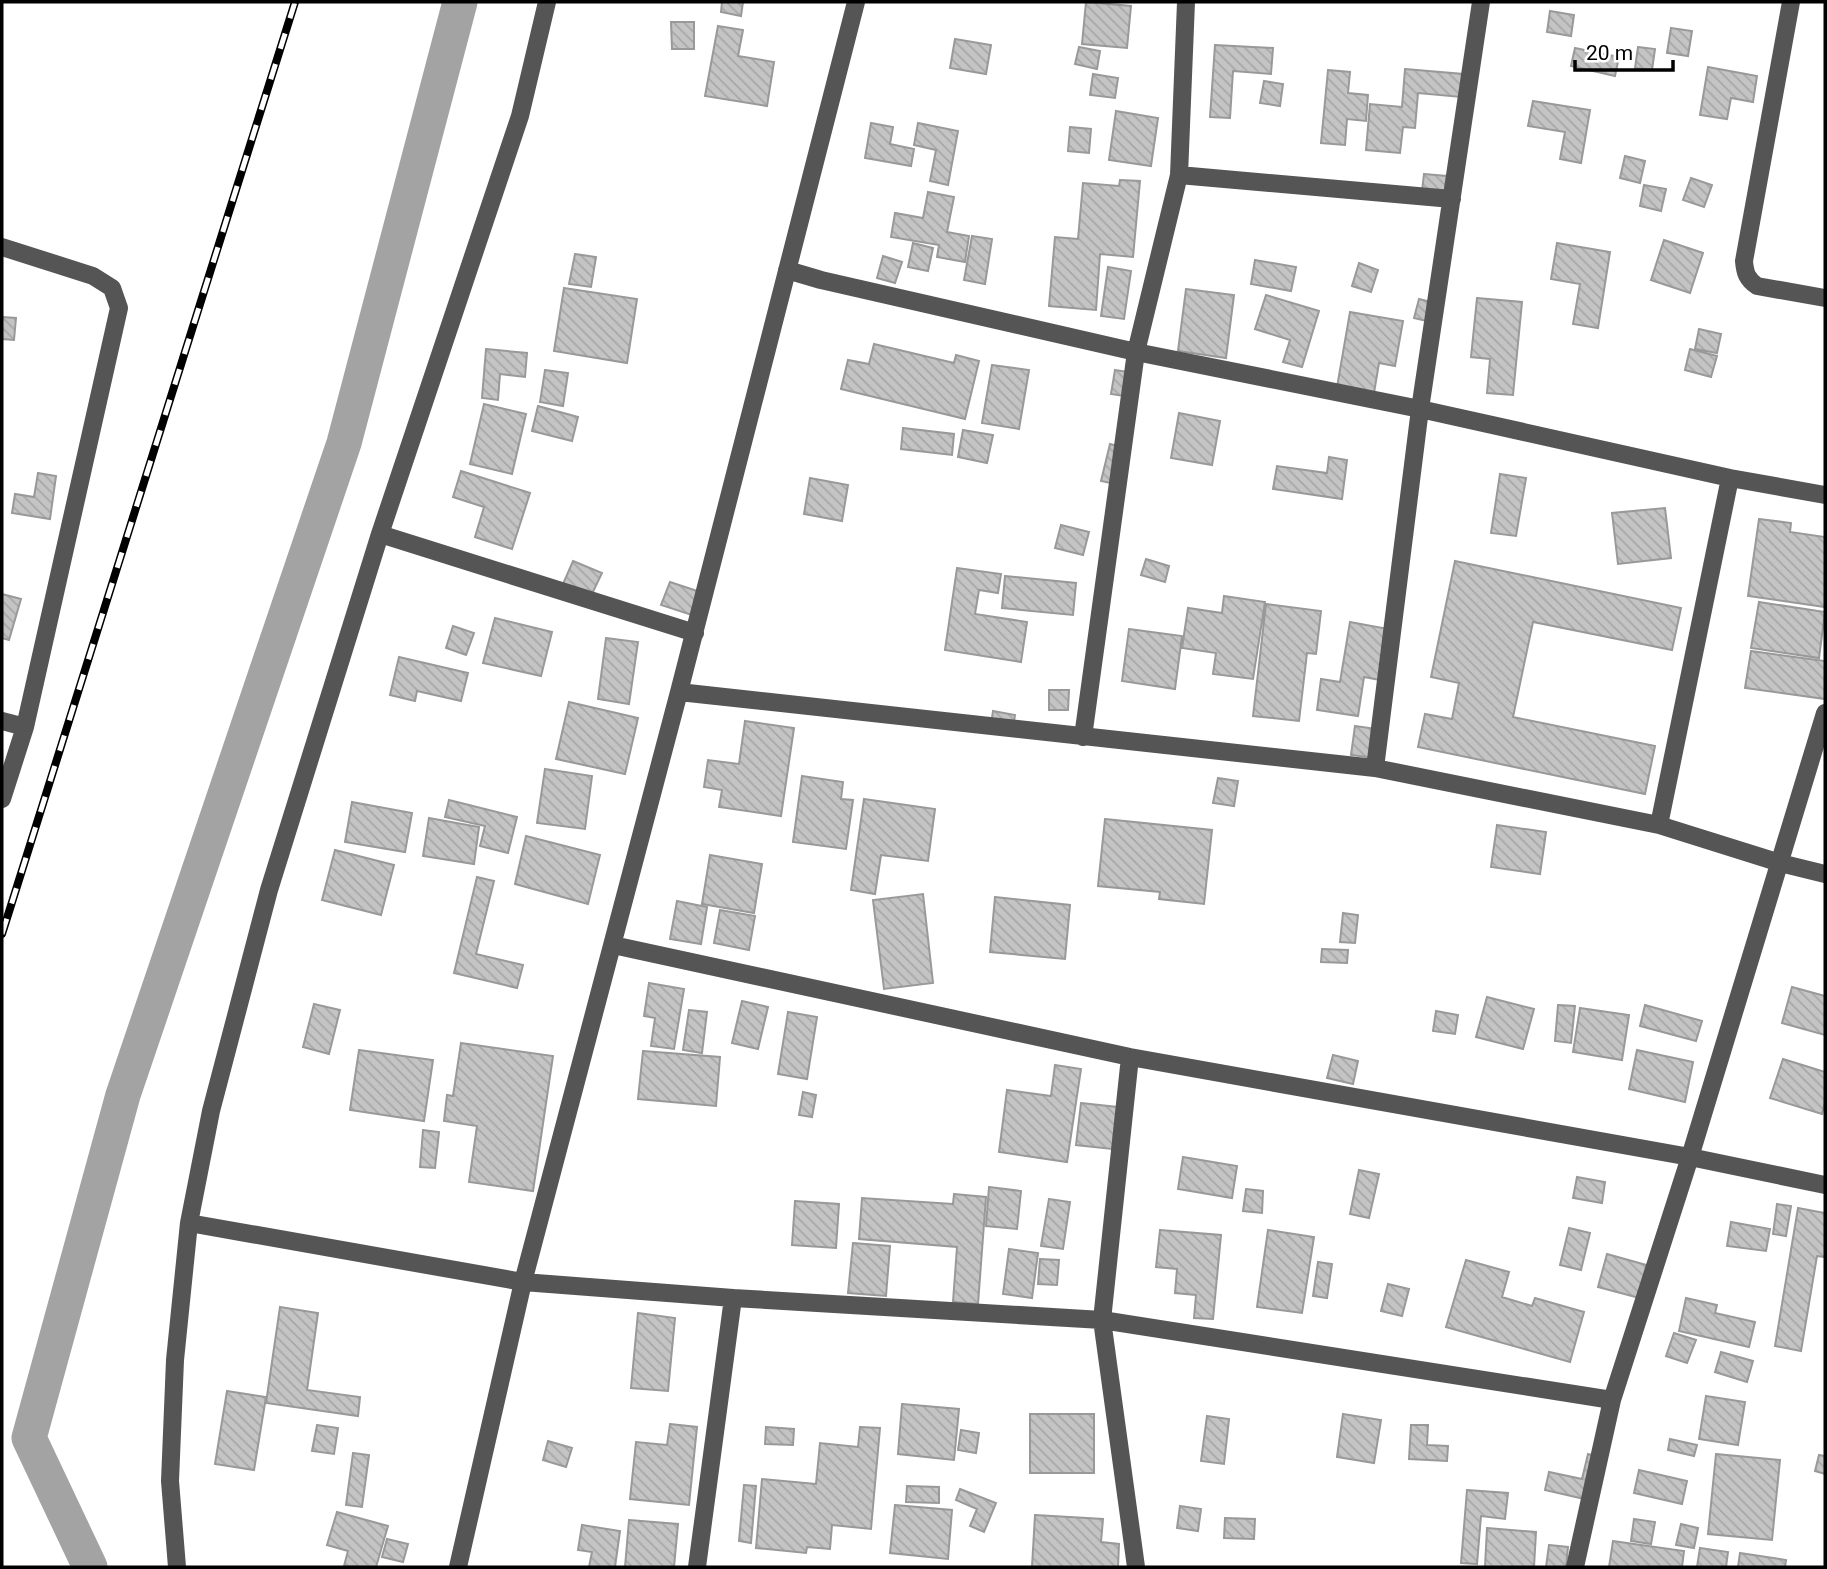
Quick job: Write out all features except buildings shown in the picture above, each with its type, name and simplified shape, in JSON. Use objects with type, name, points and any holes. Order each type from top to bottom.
[{"type":"street","points":[[177,1567],[170,1481],[176,1360],[189,1223],[211,1111],[269,890],[380,534],[520,116],[547,2]]},
{"type":"street","points":[[458,1567],[523,1282],[695,633],[856,2]]},
{"type":"street","points":[[1083,737],[1136,352],[1179,175],[1186,2]]},
{"type":"street","points":[[1375,768],[1420,408],[1481,2]]},
{"type":"street","points":[[1791,2],[1744,261],[1745,272],[1756,286],[1825,298]]},
{"type":"street","points":[[1179,175],[1452,199]]},
{"type":"street","points":[[2,247],[93,276],[112,288],[119,308],[25,726],[2,799]]},
{"type":"street","points":[[788,270],[821,280],[1136,352],[1420,408],[1730,478],[1825,495]]},
{"type":"street","points":[[1659,825],[1730,478]]},
{"type":"street","points":[[380,534],[695,633]]},
{"type":"street","points":[[679,692],[1375,768],[1659,825],[1780,863],[1825,874]]},
{"type":"street","points":[[1575,1567],[1612,1400],[1690,1157],[1825,713]]},
{"type":"street","points":[[2,721],[25,726]]},
{"type":"street","points":[[613,945],[1130,1057],[1690,1157],[1825,1185]]},
{"type":"street","points":[[1130,1057],[1102,1320],[1136,1567]]},
{"type":"street","points":[[189,1223],[523,1282],[733,1298],[1102,1320],[1612,1400]]},
{"type":"street","points":[[697,1567],[733,1298]]},
{"type":"waterway","points":[[90,1567],[29,1438],[123,1095],[344,443],[460,2]]},
{"type":"railway","points":[[2,934],[295,2]]}]
